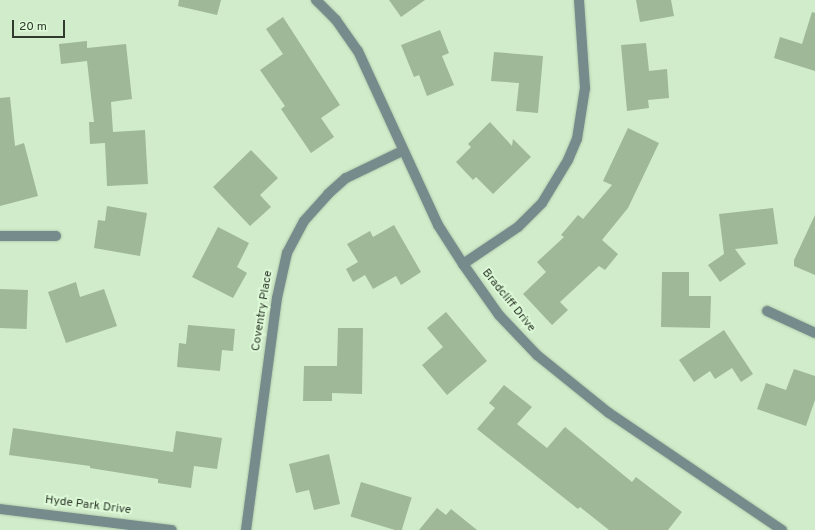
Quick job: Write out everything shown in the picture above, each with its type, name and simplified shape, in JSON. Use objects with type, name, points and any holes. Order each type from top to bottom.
[{"type":"street","name":"Bradcliff Drive","points":[[316,0],[336,20],[358,51],[402,151],[438,224],[462,264],[499,315],[560,376],[609,413],[782,530]]},
{"type":"street","points":[[462,264],[518,227],[537,208],[558,181],[568,160],[577,139],[585,88],[579,0]]},
{"type":"street","name":"Coventry Place","points":[[246,530],[277,298],[287,253],[304,221],[328,194],[346,178],[402,151]]},
{"type":"street","points":[[0,236],[56,236]]},
{"type":"street","points":[[767,311],[815,332]]},
{"type":"street","name":"Hyde Park Drive","points":[[0,509],[172,530]]},
{"type":"building","points":[[179,0],[221,0],[217,15],[178,6]]},
{"type":"building","points":[[389,0],[425,0],[401,17]]},
{"type":"building","points":[[636,0],[671,0],[674,16],[640,22]]},
{"type":"building","points":[[812,12],[815,13],[815,71],[774,58],[780,37],[802,44]]},
{"type":"building","points":[[283,17],[340,105],[321,118],[334,137],[311,153],[281,109],[285,106],[260,70],[283,54],[266,29]]},
{"type":"building","points":[[440,30],[449,53],[442,56],[454,85],[427,96],[419,75],[414,77],[401,45]]},
{"type":"building","points":[[87,41],[87,48],[126,44],[132,99],[111,102],[113,132],[145,130],[148,184],[107,186],[105,143],[90,144],[89,122],[94,122],[87,61],[61,64],[59,44]]},
{"type":"building","points":[[646,43],[649,71],[667,69],[669,98],[648,100],[649,108],[627,111],[621,45]]},
{"type":"building","points":[[494,52],[543,56],[538,113],[516,111],[519,83],[491,81]]},
{"type":"building","points":[[10,97],[15,146],[24,143],[38,196],[0,206],[0,98]]},
{"type":"building","points":[[490,122],[512,146],[513,139],[531,157],[493,194],[476,177],[473,180],[456,162],[471,147],[468,144]]},
{"type":"building","points":[[628,128],[659,143],[628,208],[602,240],[618,254],[605,270],[599,266],[560,302],[568,310],[552,325],[523,294],[546,272],[537,262],[564,237],[561,235],[578,215],[583,219],[612,185],[603,181]]},
{"type":"building","points":[[251,150],[278,178],[260,195],[271,207],[250,226],[213,187]]},
{"type":"building","points":[[107,206],[147,213],[140,256],[94,248],[98,220],[105,221]]},
{"type":"building","points":[[773,208],[778,244],[735,249],[746,264],[720,282],[708,265],[724,254],[719,214]]},
{"type":"building","points":[[815,215],[815,275],[794,266],[794,260]]},
{"type":"building","points":[[394,225],[421,272],[401,285],[396,276],[373,289],[365,275],[353,282],[346,269],[358,262],[347,244],[370,231],[373,237]]},
{"type":"building","points":[[218,227],[249,243],[237,267],[247,273],[233,298],[192,277]]},
{"type":"building","points":[[662,272],[689,272],[689,296],[711,296],[710,328],[661,327]]},
{"type":"building","points":[[76,282],[80,297],[104,289],[117,326],[66,343],[48,292]]},
{"type":"building","points":[[0,289],[28,290],[27,329],[0,328]]},
{"type":"building","points":[[446,312],[487,361],[447,395],[422,365],[443,347],[427,328]]},
{"type":"building","points":[[188,325],[235,329],[233,351],[222,350],[220,371],[177,367],[179,343],[186,344]]},
{"type":"building","points":[[338,328],[363,328],[362,394],[332,393],[332,401],[303,401],[304,366],[337,366]]},
{"type":"building","points":[[724,330],[753,374],[741,382],[732,368],[715,379],[710,371],[694,382],[679,360]]},
{"type":"building","points":[[794,369],[815,376],[815,400],[806,426],[757,409],[766,383],[786,390]]},
{"type":"building","points":[[504,385],[532,407],[517,424],[547,448],[565,427],[632,482],[636,477],[682,512],[668,530],[609,530],[580,507],[578,509],[477,429],[495,408],[489,403]]},
{"type":"building","points":[[13,428],[173,452],[176,431],[222,438],[217,469],[194,466],[191,488],[158,483],[158,479],[90,468],[90,466],[9,455]]},
{"type":"building","points":[[329,454],[340,504],[314,510],[309,490],[296,493],[289,464]]},
{"type":"building","points":[[361,482],[412,497],[402,530],[395,530],[350,516]]},
{"type":"building","points":[[437,508],[446,515],[451,509],[477,530],[419,530]]}]
